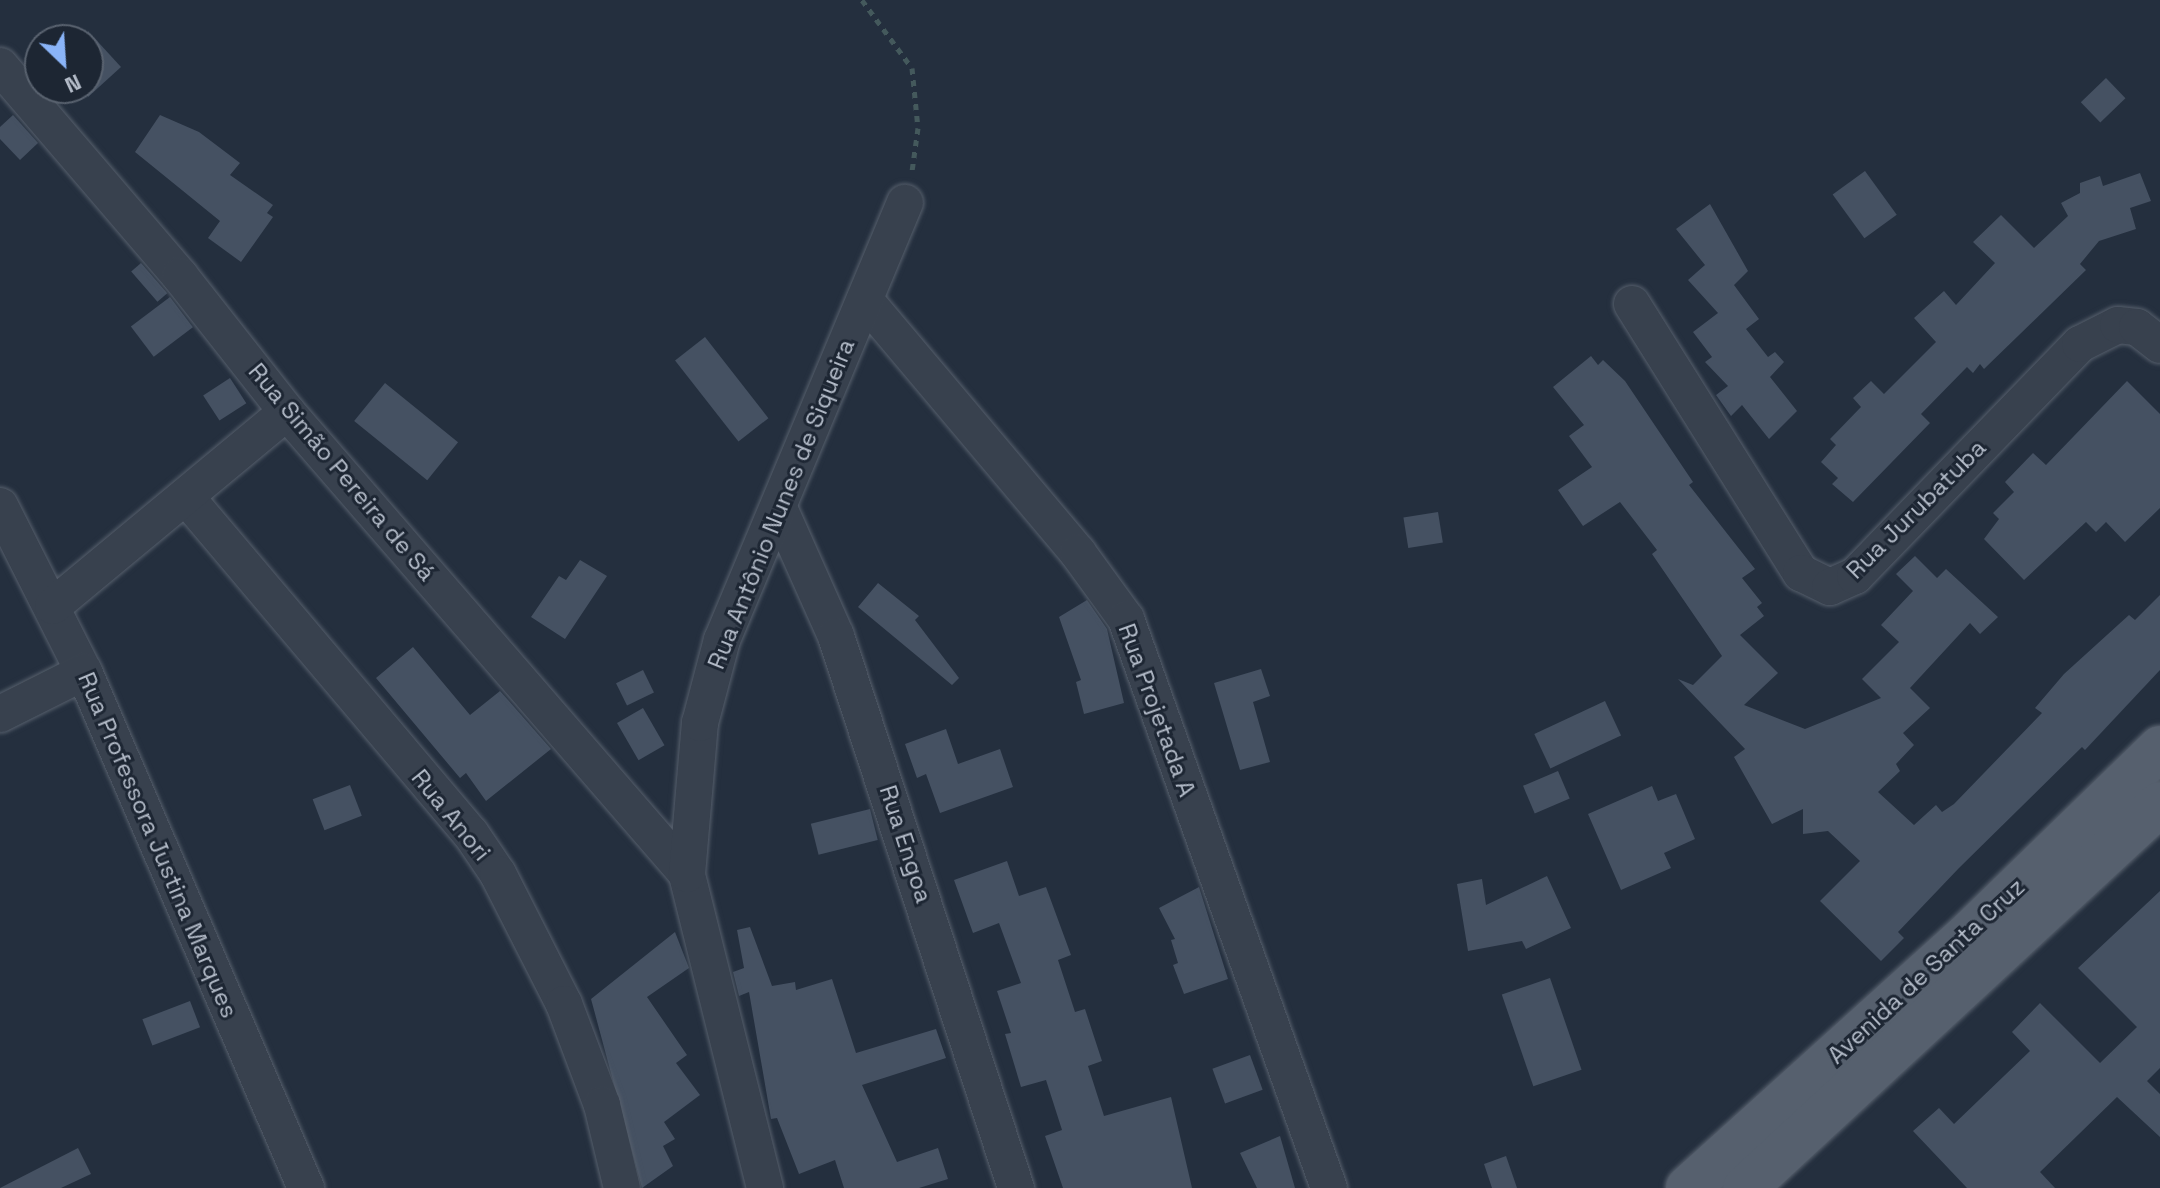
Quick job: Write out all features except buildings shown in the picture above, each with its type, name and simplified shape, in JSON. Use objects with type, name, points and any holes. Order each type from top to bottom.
[{"type":"main road","name":"Avenida de Santa Cruz","points":[[1688,1188],[1971,932],[2160,748]]},
{"type":"main road","name":"Avenida de Santa Cruz","points":[[1745,1188],[2160,804]]},
{"type":"street","name":"Rua Simão Pereira de Sá","points":[[0,66],[180,276],[287,412],[687,874]]},
{"type":"street","name":"Rua Antônio Nunes de Siqueira","points":[[765,1188],[687,874],[694,764],[706,691],[722,640],[905,203]]},
{"type":"street","name":"Rua Projetada A","points":[[865,300],[1078,553],[1126,619],[1329,1188]]},
{"type":"street","name":"Rua Jurubatuba","points":[[1632,304],[1801,573],[1830,587],[1855,576],[2080,344],[2118,325],[2137,327],[2160,345]]},
{"type":"street","points":[[53,606],[287,412]]},
{"type":"street","name":"Rua Anori","points":[[186,497],[471,834],[498,874],[564,1004],[602,1105],[622,1188]]},
{"type":"street","name":"Rua Professora Justina Marques","points":[[0,506],[84,672],[306,1188]]},
{"type":"street","name":"Rua Engoa","points":[[779,508],[836,636],[1016,1188]]},
{"type":"street","points":[[0,714],[84,672]]},
{"type":"path","points":[[862,0],[912,68],[918,128],[905,203]]}]
